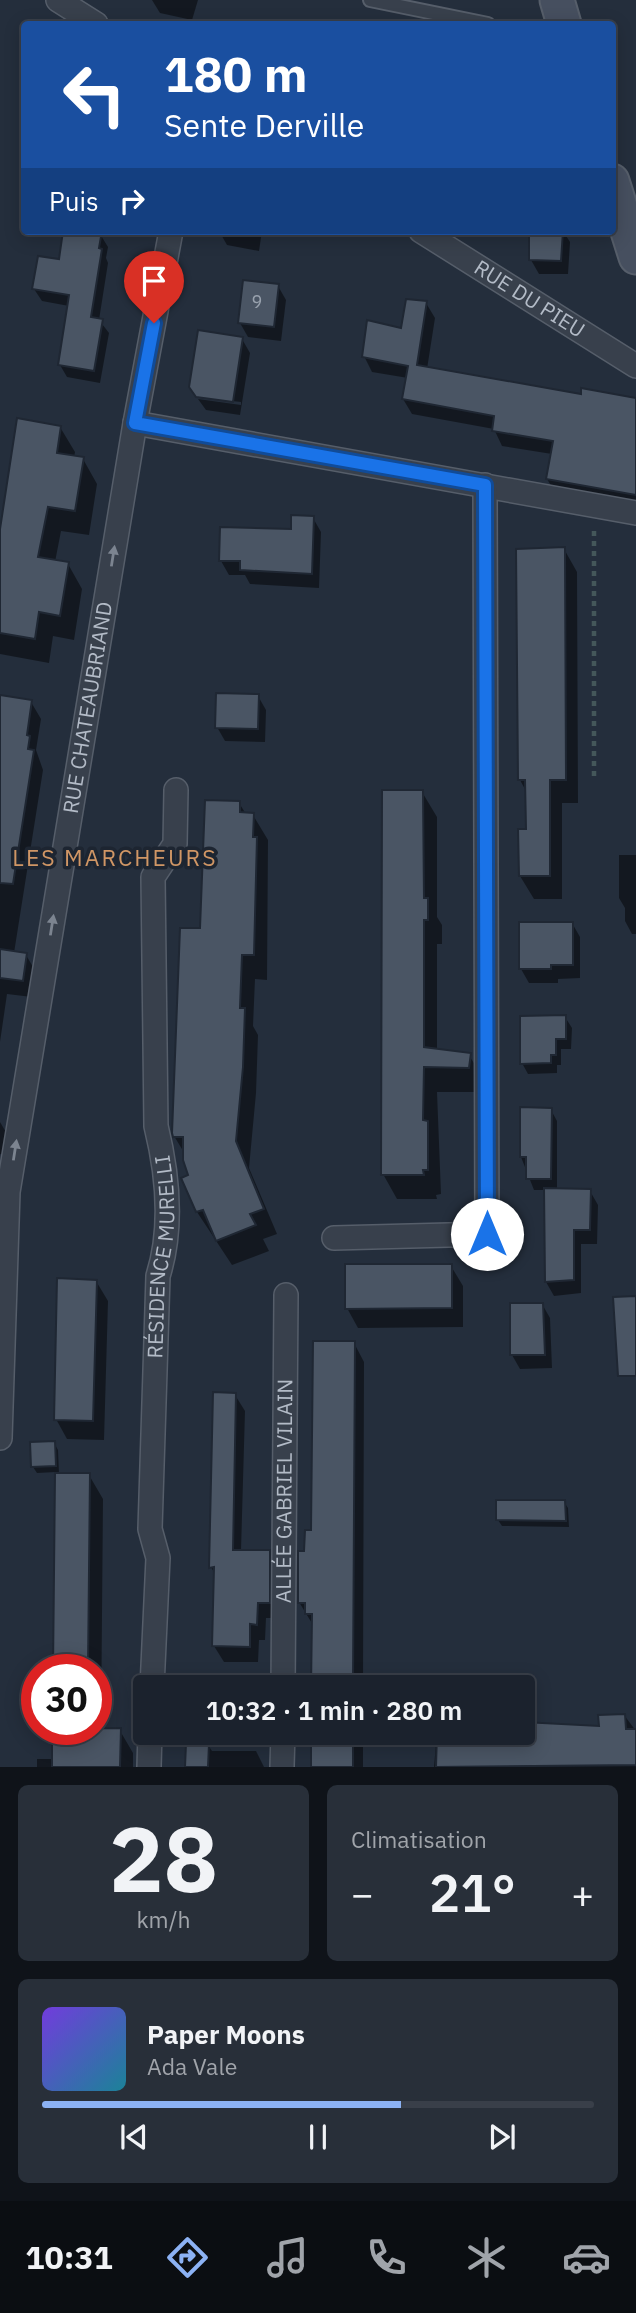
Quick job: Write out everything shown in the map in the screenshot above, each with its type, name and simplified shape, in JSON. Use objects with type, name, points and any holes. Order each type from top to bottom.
[{"type":"main road","points":[[557,0],[563,21]]},
{"type":"main road","points":[[616,194],[636,257]]},
{"type":"street","points":[[58,0],[91,21]]},
{"type":"street","name":"RUE CHATEAUBRIAND","points":[[0,1438],[8,1192],[135,423],[170,235]]},
{"type":"street","name":"RUE DU PIEU","points":[[427,235],[636,366]]},
{"type":"street","points":[[135,423],[636,513]]},
{"type":"street","points":[[334,1238],[487,1234],[485,485]]},
{"type":"street","name":"RÉSIDENCE MURELLI","points":[[153,1675],[158,1558],[150,1530],[158,1276],[167,1249],[165,1163],[156,1126],[153,877],[175,844],[176,790]]},
{"type":"street","name":"ALLÉE GABRIEL VILAIN","points":[[283,1675],[286,1295]]},
{"type":"street","points":[[149,1767],[150,1745]]},
{"type":"street","points":[[282,1767],[283,1745]]},
{"type":"lane","points":[[370,0],[473,21]]},
{"type":"path","points":[[594,505],[594,776]]},
{"type":"building","points":[[62,235],[101,235],[99,248],[102,249],[91,317],[103,319],[94,371],[58,365],[69,295],[32,289],[38,256],[59,259]]},
{"type":"building","points":[[529,235],[563,235],[561,261],[529,260]]},
{"type":"building","points":[[243,280],[279,284],[274,327],[238,323]]},
{"type":"building","points":[[406,299],[427,301],[417,365],[581,394],[581,388],[636,398],[636,495],[546,479],[553,441],[492,431],[494,416],[402,399],[408,366],[362,357],[367,320],[401,328]]},
{"type":"building","points":[[198,330],[243,337],[233,402],[196,397],[189,387]]},
{"type":"building","points":[[17,418],[61,426],[57,453],[84,457],[75,511],[48,507],[38,557],[69,562],[60,616],[39,612],[35,639],[0,633],[0,529]]},
{"type":"building","points":[[291,515],[314,516],[312,574],[240,570],[240,561],[219,561],[220,527],[291,529]]},
{"type":"building","points":[[565,547],[566,780],[550,780],[550,876],[519,876],[518,829],[526,829],[525,780],[518,780],[516,549]]},
{"type":"building","points":[[216,693],[259,694],[258,729],[215,728]]},
{"type":"building","points":[[0,695],[32,700],[27,735],[30,736],[28,749],[34,750],[13,884],[0,883]]},
{"type":"building","points":[[382,790],[423,790],[424,898],[428,898],[428,920],[424,920],[424,1047],[471,1053],[469,1068],[424,1067],[423,1120],[428,1121],[428,1170],[423,1170],[424,1175],[381,1175]]},
{"type":"building","points":[[205,800],[240,801],[240,812],[254,813],[253,837],[257,837],[254,955],[242,955],[240,1008],[245,1008],[236,1141],[264,1209],[250,1214],[256,1225],[216,1241],[203,1210],[196,1212],[181,1178],[188,1175],[183,1160],[183,1137],[173,1137],[172,1133],[180,928],[200,928]]},
{"type":"building","points":[[519,922],[573,922],[573,965],[551,965],[551,969],[519,969]]},
{"type":"building","points":[[0,949],[27,953],[23,981],[0,978]]},
{"type":"building","points":[[566,1015],[566,1039],[556,1039],[556,1055],[551,1055],[551,1063],[520,1064],[520,1016]]},
{"type":"building","points":[[520,1107],[552,1108],[551,1179],[526,1179],[526,1157],[520,1157]]},
{"type":"building","points":[[544,1188],[591,1189],[590,1230],[574,1230],[574,1280],[545,1282]]},
{"type":"building","points":[[345,1264],[452,1264],[452,1308],[345,1309]]},
{"type":"building","points":[[57,1278],[97,1280],[93,1421],[54,1420]]},
{"type":"building","points":[[636,1296],[636,1376],[618,1376],[613,1297]]},
{"type":"building","points":[[510,1303],[543,1303],[545,1355],[510,1355]]},
{"type":"building","points":[[313,1341],[355,1341],[353,1675],[311,1675],[312,1614],[305,1614],[305,1603],[298,1603],[298,1551],[304,1551],[305,1530],[311,1530]]},
{"type":"building","points":[[213,1392],[236,1393],[233,1550],[270,1550],[270,1603],[258,1603],[257,1625],[250,1624],[250,1647],[212,1646],[214,1567],[209,1568]]},
{"type":"building","points":[[55,1441],[56,1466],[31,1467],[30,1442]]},
{"type":"building","points":[[55,1473],[90,1473],[88,1654],[53,1654]]},
{"type":"building","points":[[496,1500],[565,1500],[566,1521],[496,1520]]},
{"type":"building","points":[[625,1714],[626,1729],[636,1729],[636,1765],[436,1767],[437,1745],[535,1745],[535,1723],[599,1726],[598,1715]]},
{"type":"building","points":[[112,1728],[121,1728],[120,1767],[52,1767],[52,1745],[112,1745]]},
{"type":"building","points":[[186,1745],[209,1745],[208,1767],[185,1767]]},
{"type":"building","points":[[311,1745],[353,1745],[353,1767],[311,1767]]},
{"type":"district","name":"LES MARCHEURS","points":[[115,858]]},
{"type":"route","points":[[154,323],[135,423],[485,485],[487,1234]]}]
